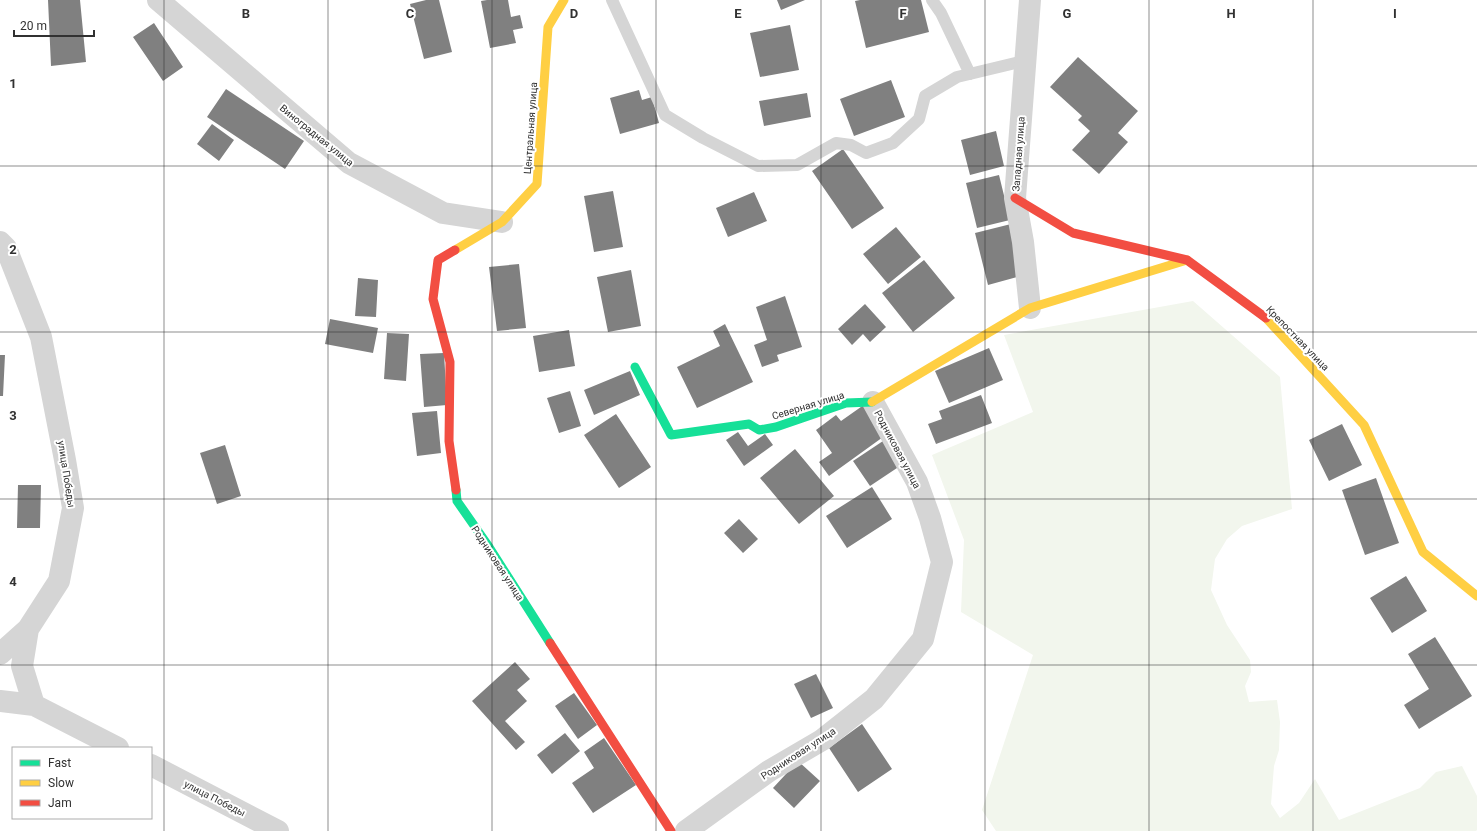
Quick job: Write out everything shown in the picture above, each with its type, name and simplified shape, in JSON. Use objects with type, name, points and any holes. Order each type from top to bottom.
[{"type":"street","name":"Виноградная улица","points":[[158,0],[349,163],[443,213],[502,222]]},
{"type":"street","name":"Центральная улица","points":[[438,260],[502,222],[537,184],[548,27],[564,0]]},
{"type":"street","name":"Западная улица","points":[[1030,0],[1024,61],[1015,198],[1023,242],[1030,308]]},
{"type":"street","name":"Крепостная улица","points":[[1015,198],[1073,233],[1187,260],[1264,316],[1364,425],[1422,552],[1477,596]]},
{"type":"street","name":"улица Победы","points":[[0,242],[6,248],[41,337],[73,508],[59,581],[28,629],[22,666],[34,705]]},
{"type":"street","name":"Родниковая улица","points":[[438,260],[433,299],[450,362],[449,441],[457,501],[487,544],[671,831]]},
{"type":"street","name":"Северная улица","points":[[635,367],[670,435],[749,424],[759,430],[776,427],[846,403],[873,402],[1030,308],[1187,260]]},
{"type":"street","name":"Родниковая улица","points":[[686,831],[769,771],[822,740],[874,699],[923,640],[942,562],[930,518],[917,482],[873,402]]},
{"type":"street","points":[[0,654],[28,629]]},
{"type":"street","points":[[0,701],[34,705],[116,747]]},
{"type":"street","name":"улица Победы","points":[[152,766],[278,831]]},
{"type":"lane","points":[[612,0],[665,115],[703,138],[758,166],[797,164],[836,142],[850,145],[866,153],[893,143],[919,119],[925,96],[957,77],[1024,61]]},
{"type":"lane","points":[[932,0],[942,14],[970,74]]},
{"type":"shaded area","points":[[1193,301],[1280,377],[1292,509],[1242,526],[1227,539],[1215,559],[1211,590],[1227,625],[1250,660],[1251,672],[1245,686],[1249,702],[1277,700],[1280,722],[1279,750],[1274,766],[1271,804],[1280,818],[1299,803],[1315,779],[1339,820],[1420,788],[1436,772],[1462,766],[1477,796],[1476,831],[996,831],[982,810],[1033,655],[961,612],[964,540],[932,455],[1033,412],[1004,335]]},
{"type":"building","points":[[48,0],[80,0],[86,62],[51,66]]},
{"type":"building","points":[[426,0],[439,0],[452,52],[424,59],[410,4]]},
{"type":"building","points":[[508,0],[511,17],[520,15],[523,28],[513,30],[516,43],[490,48],[481,1]]},
{"type":"building","points":[[777,0],[805,0],[781,10]]},
{"type":"building","points":[[921,0],[929,32],[866,48],[855,1]]},
{"type":"building","points":[[154,23],[183,67],[163,81],[133,37]]},
{"type":"building","points":[[790,25],[799,70],[760,77],[750,33]]},
{"type":"building","points":[[1078,57],[1138,111],[1118,133],[1128,142],[1099,174],[1072,150],[1090,131],[1078,120],[1082,116],[1050,87]]},
{"type":"building","points":[[891,80],[905,117],[854,136],[840,99]]},
{"type":"building","points":[[226,89],[304,141],[285,169],[207,117]]},
{"type":"building","points":[[639,90],[642,100],[652,97],[659,123],[620,134],[610,98]]},
{"type":"building","points":[[807,93],[811,117],[764,126],[759,101]]},
{"type":"building","points":[[212,124],[234,140],[219,161],[197,144]]},
{"type":"building","points":[[996,131],[1004,166],[970,175],[961,140]]},
{"type":"building","points":[[843,149],[884,208],[852,229],[812,171]]},
{"type":"building","points":[[999,175],[1010,220],[977,228],[966,183]]},
{"type":"building","points":[[613,191],[623,247],[594,252],[584,196]]},
{"type":"building","points":[[754,192],[767,221],[728,237],[716,208]]},
{"type":"building","points":[[1015,223],[1028,274],[988,285],[975,233]]},
{"type":"building","points":[[896,227],[921,257],[888,284],[863,254]]},
{"type":"building","points":[[924,260],[955,298],[913,332],[882,293]]},
{"type":"building","points":[[519,264],[526,328],[497,331],[489,267]]},
{"type":"building","points":[[631,270],[641,326],[608,332],[597,277]]},
{"type":"building","points":[[358,278],[378,280],[376,317],[355,316]]},
{"type":"building","points":[[785,296],[802,347],[777,355],[779,361],[762,367],[754,345],[767,340],[756,307]]},
{"type":"building","points":[[865,304],[886,327],[870,342],[863,334],[852,345],[838,329]]},
{"type":"building","points":[[330,319],[378,328],[373,353],[325,344]]},
{"type":"building","points":[[725,324],[753,382],[697,408],[677,367],[720,346],[713,331]]},
{"type":"building","points":[[569,330],[575,366],[539,372],[533,336]]},
{"type":"building","points":[[387,333],[409,334],[406,381],[384,379]]},
{"type":"building","points":[[989,348],[1003,380],[949,403],[935,371]]},
{"type":"building","points":[[444,353],[447,405],[424,407],[420,354]]},
{"type":"building","points":[[0,355],[5,355],[3,396],[0,396]]},
{"type":"building","points":[[630,371],[640,395],[594,415],[584,390]]},
{"type":"building","points":[[570,391],[581,426],[559,433],[547,398]]},
{"type":"building","points":[[981,395],[992,423],[936,444],[928,424],[942,419],[939,411]]},
{"type":"building","points":[[868,402],[890,432],[829,476],[819,462],[832,453],[816,430],[836,415],[841,421]]},
{"type":"building","points":[[437,411],[441,453],[417,456],[412,413]]},
{"type":"building","points":[[616,414],[651,467],[619,488],[584,435]]},
{"type":"building","points":[[1342,424],[1362,465],[1329,481],[1309,440]]},
{"type":"building","points":[[738,432],[748,446],[765,434],[773,445],[744,466],[726,440]]},
{"type":"building","points":[[889,437],[906,462],[870,486],[853,461]]},
{"type":"building","points":[[225,445],[241,496],[217,504],[200,453]]},
{"type":"building","points":[[795,449],[834,496],[799,524],[760,478]]},
{"type":"building","points":[[1376,478],[1399,543],[1365,555],[1342,490]]},
{"type":"building","points":[[18,485],[41,485],[40,528],[17,528]]},
{"type":"building","points":[[872,487],[892,519],[847,548],[826,516]]},
{"type":"building","points":[[739,519],[758,539],[743,553],[724,533]]},
{"type":"building","points":[[1406,576],[1427,611],[1392,633],[1370,598]]},
{"type":"building","points":[[1435,637],[1472,696],[1419,729],[1404,705],[1429,689],[1408,654]]},
{"type":"building","points":[[515,662],[530,679],[517,690],[527,701],[505,721],[525,742],[516,750],[472,701]]},
{"type":"building","points":[[816,674],[833,708],[811,718],[794,684]]},
{"type":"building","points":[[574,693],[597,725],[578,739],[555,706]]},
{"type":"building","points":[[862,724],[892,769],[858,792],[829,748]]},
{"type":"building","points":[[565,733],[580,751],[552,774],[537,755]]},
{"type":"building","points":[[604,738],[636,785],[593,813],[572,783],[594,768],[584,752]]},
{"type":"building","points":[[798,761],[820,781],[794,808],[773,788]]},
{"type":"traffic: fast","points":[[635,367],[671,435],[749,424],[759,430],[776,427],[846,403],[872,402]]},
{"type":"traffic: fast","points":[[456,490],[457,501],[487,544],[550,643]]},
{"type":"traffic: slow","points":[[455,250],[502,222],[537,184],[548,27],[564,0]]},
{"type":"traffic: slow","points":[[872,402],[1030,308],[1187,260]]},
{"type":"traffic: slow","points":[[1266,318],[1364,425],[1423,552],[1477,596]]},
{"type":"traffic: jam","points":[[1015,198],[1073,233],[1187,260],[1266,318]]},
{"type":"traffic: jam","points":[[455,250],[438,260],[433,299],[450,362],[449,441],[456,490]]},
{"type":"traffic: jam","points":[[550,643],[671,831]]}]
